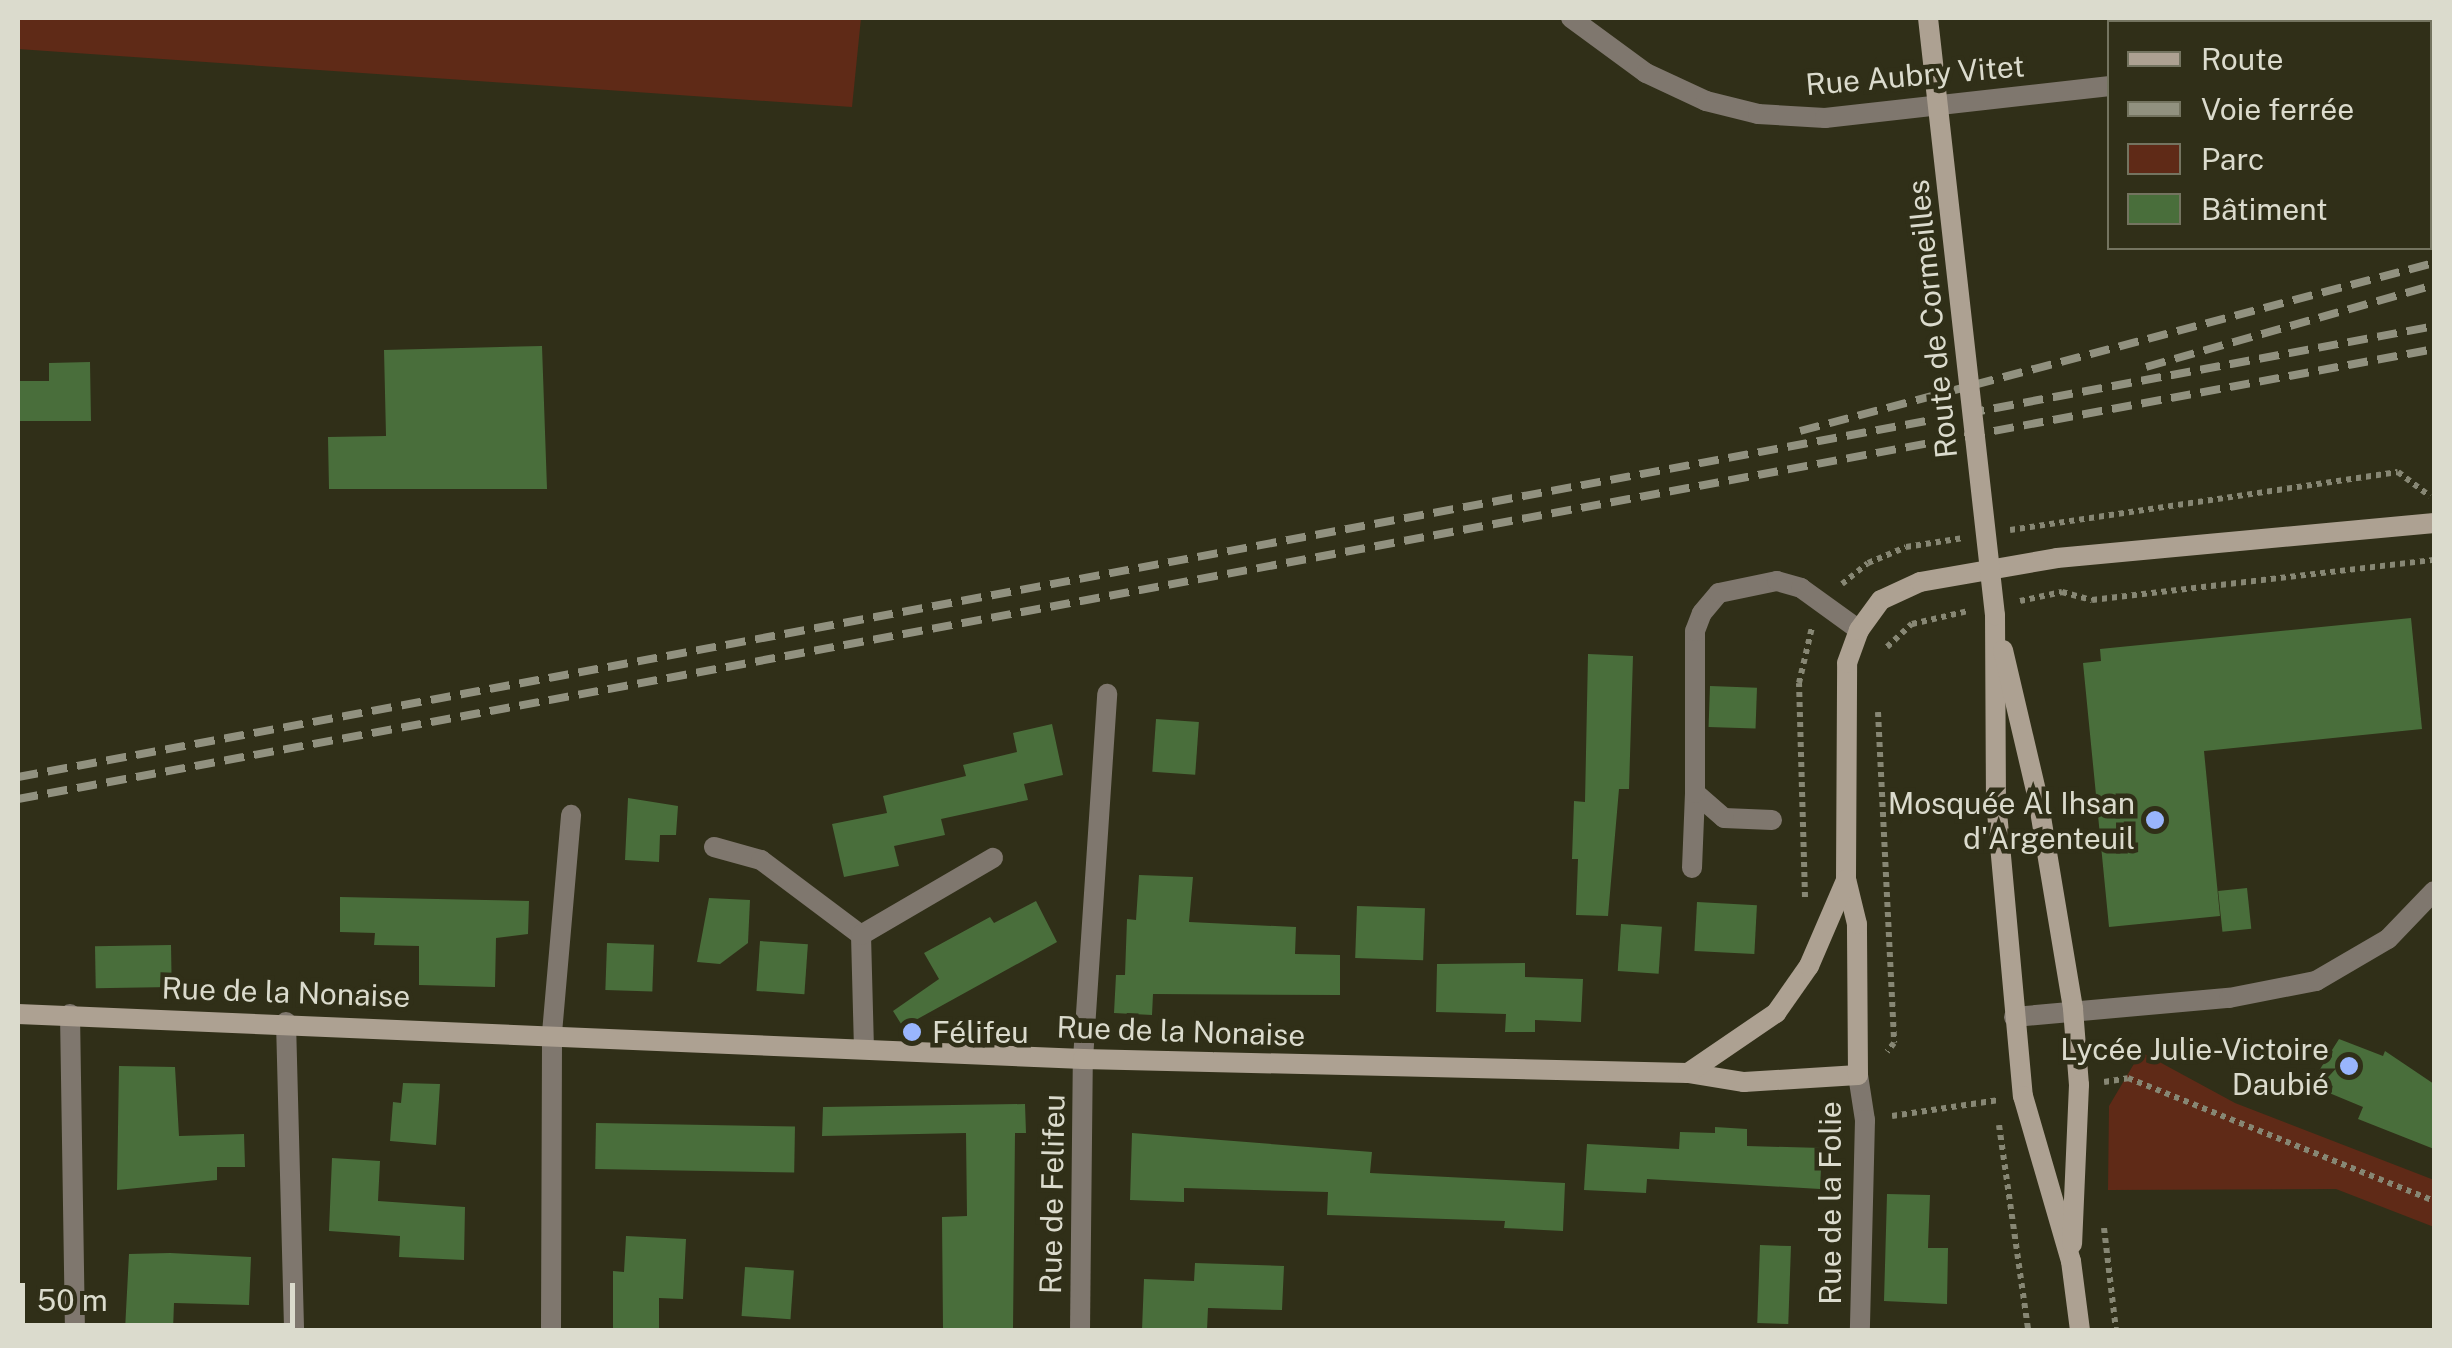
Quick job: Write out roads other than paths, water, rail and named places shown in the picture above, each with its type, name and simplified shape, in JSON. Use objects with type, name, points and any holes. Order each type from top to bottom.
[{"type":"main road","name":"Route de Cormeilles","points":[[1928,18],[1994,609],[1996,800],[2023,1096],[2071,1261],[2080,1330]]},
{"type":"main road","points":[[1858,1075],[1858,924],[1846,879],[1847,664],[1859,630],[1881,600],[1901,588],[2057,558],[2434,522]]},
{"type":"main road","name":"Route de Cormeilles","points":[[1994,609],[2038,799],[2073,1009],[2079,1085],[2071,1261]]},
{"type":"main road","points":[[1688,1073],[1776,1013],[1809,966],[1846,879]]},
{"type":"main road","name":"Rue de la Nonaise","points":[[18,1014],[552,1033],[1083,1059],[1688,1073],[1744,1082],[1858,1075]]},
{"type":"street","name":"Rue Aubry Vitet","points":[[1571,18],[1646,73],[1706,100],[1758,114],[1825,118],[2107,86]]},
{"type":"street","points":[[1692,868],[1694,631],[1719,593],[1778,581],[1801,588],[1859,630]]},
{"type":"street","name":"Rue de Felifeu","points":[[1080,1330],[1083,1059],[1108,694]]},
{"type":"street","points":[[1695,793],[1724,818],[1772,820]]},
{"type":"street","points":[[551,1330],[552,1033],[572,815]]},
{"type":"street","points":[[714,846],[761,860],[861,935]]},
{"type":"street","points":[[861,935],[993,858]]},
{"type":"street","points":[[2014,1017],[2229,998],[2316,980],[2388,939],[2434,891]]},
{"type":"street","points":[[861,935],[864,1048]]},
{"type":"street","points":[[70,1014],[74,1330]]},
{"type":"street","points":[[286,1022],[294,1330]]},
{"type":"street","name":"Rue de la Folie","points":[[1858,1075],[1864,1120],[1860,1330]]},
{"type":"railway","points":[[1800,431],[2434,263]]},
{"type":"railway","points":[[2146,367],[2434,285]]},
{"type":"railway","points":[[18,777],[2434,326]]},
{"type":"railway","points":[[18,799],[2434,349]]},
{"type":"place","name":"Mosquée Al Ihsan d'Argenteuil","points":[[2155,820]]},
{"type":"place","name":"Félifeu","points":[[912,1032]]},
{"type":"place","name":"Lycée Julie-Victoire Daubié","points":[[2349,1066]]}]
